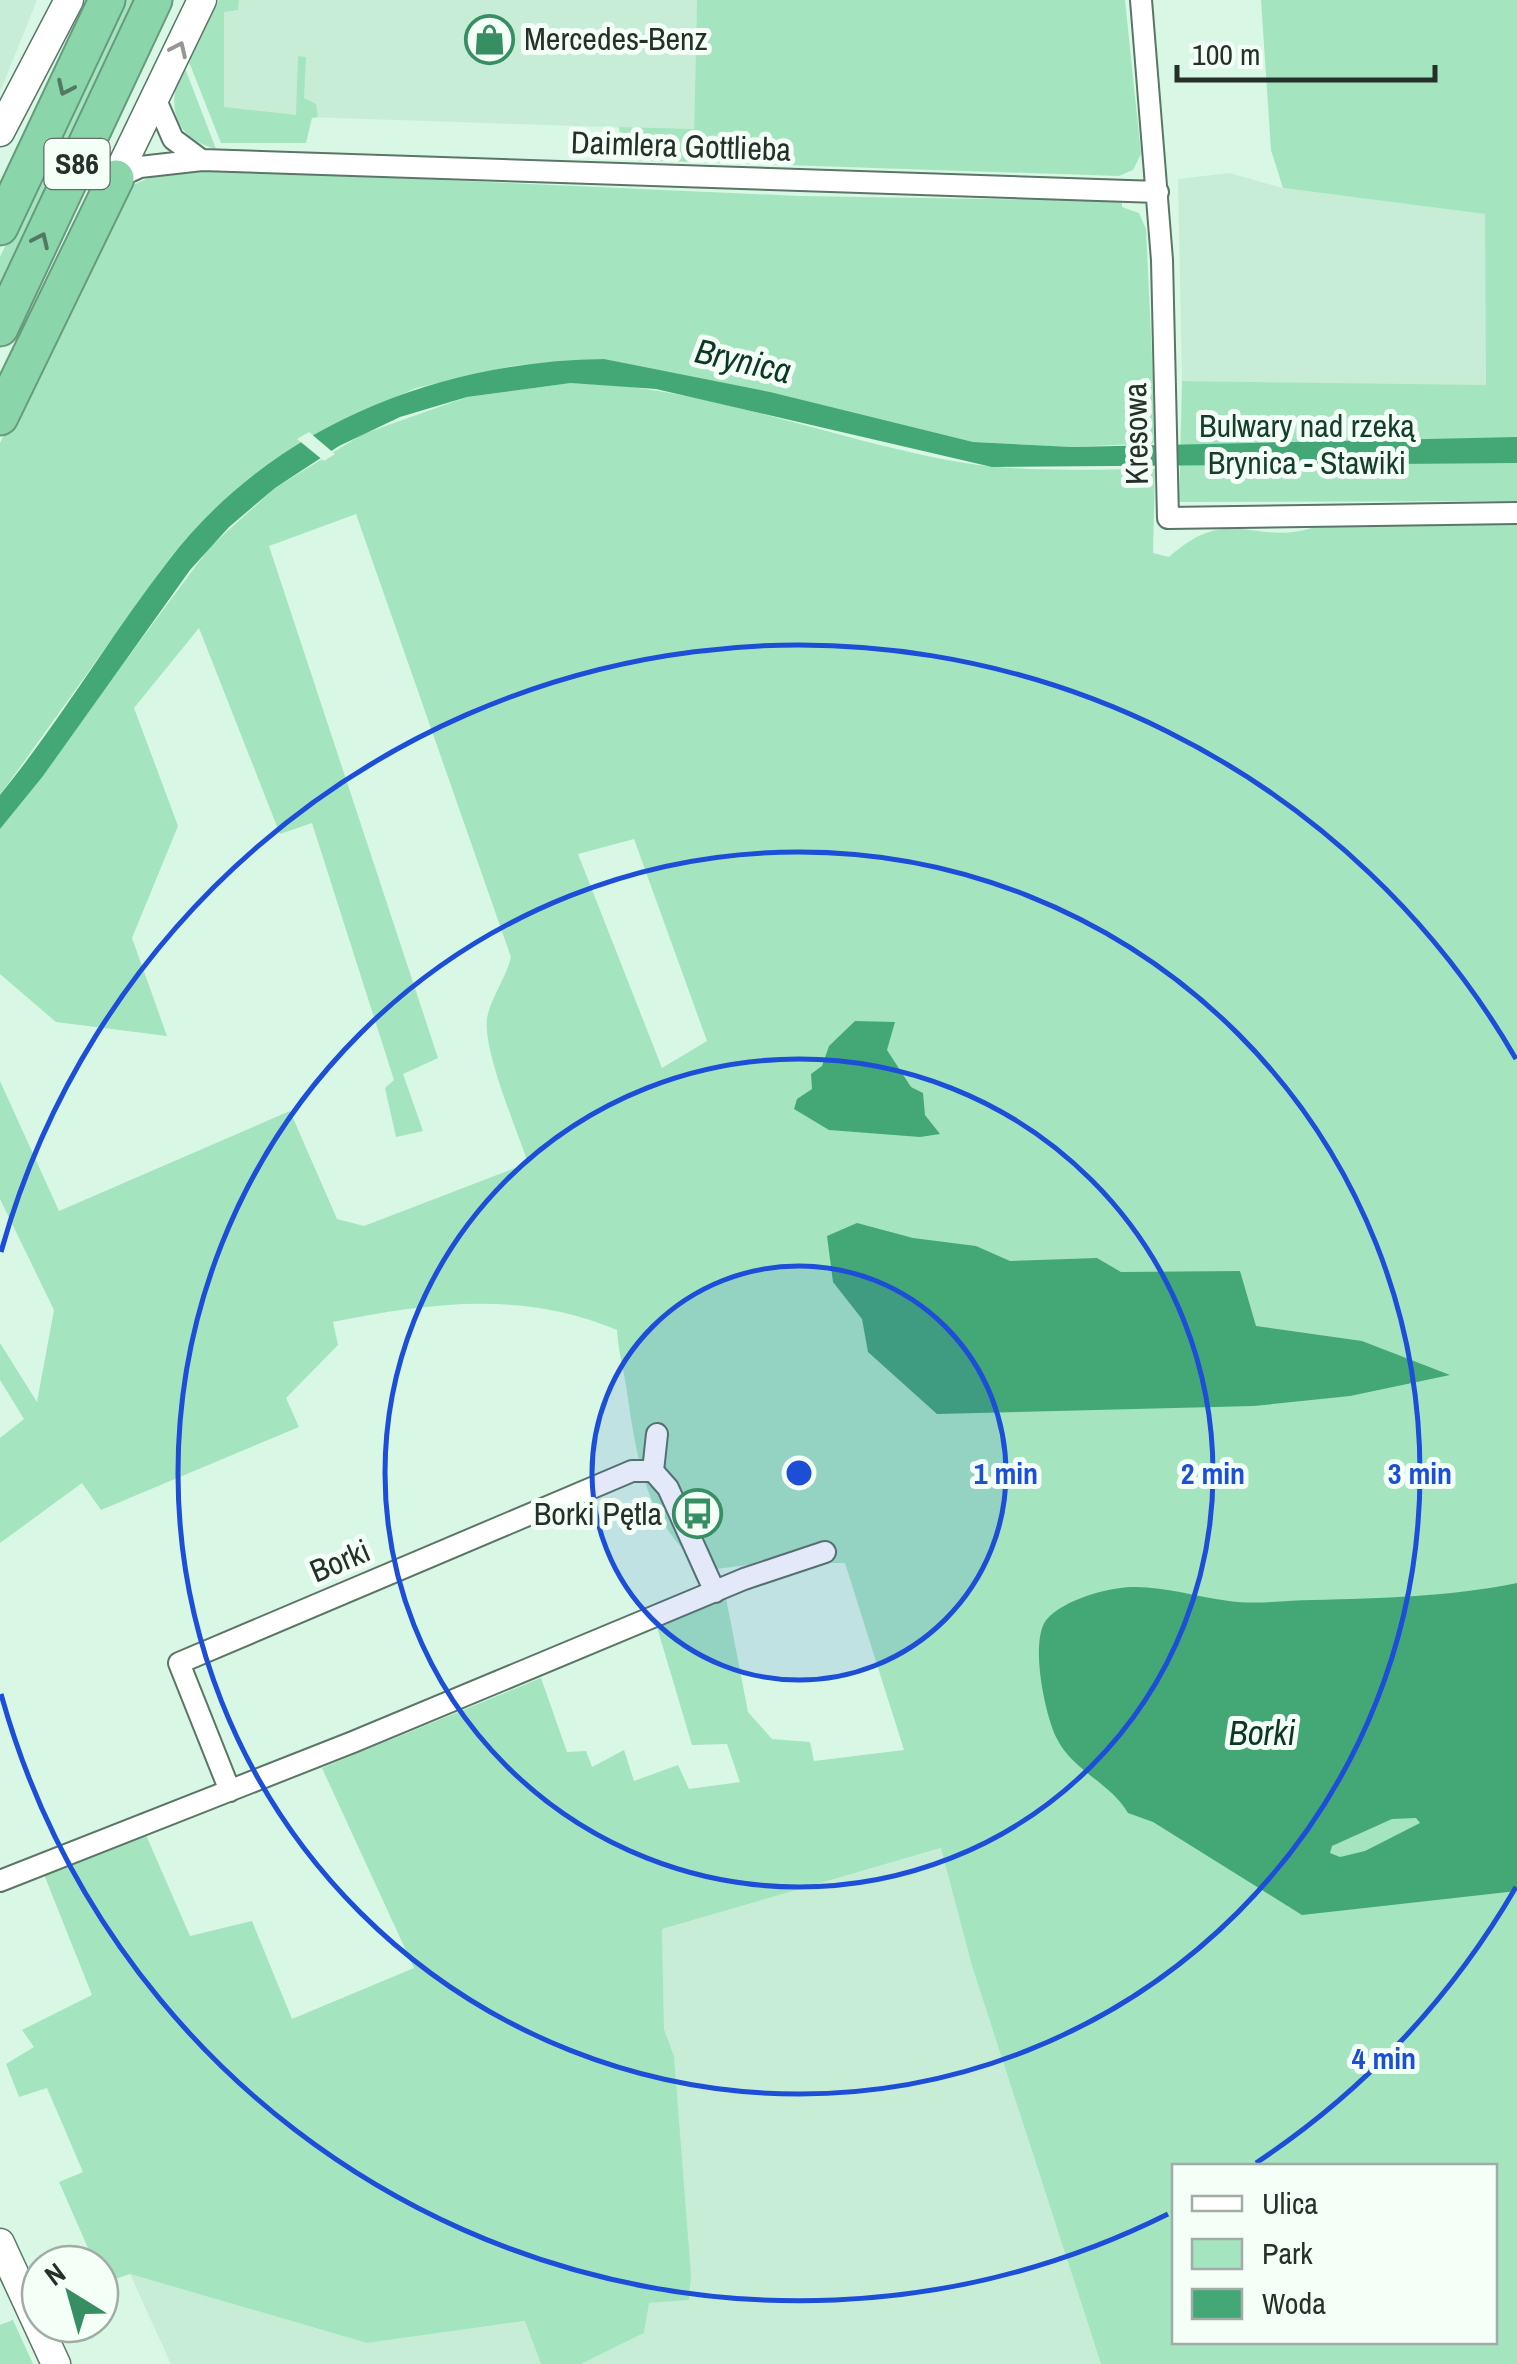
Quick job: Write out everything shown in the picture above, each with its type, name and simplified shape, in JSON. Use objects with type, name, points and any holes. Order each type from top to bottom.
[{"type":"highway","name":"S86","points":[[0,227],[107,0]]},
{"type":"highway","name":"S86","points":[[0,328],[154,0]]},
{"type":"highway","points":[[0,417],[116,178]]},
{"type":"main road","points":[[0,132],[69,0]]},
{"type":"main road","points":[[116,178],[202,0]]},
{"type":"main road","points":[[0,2244],[56,2364]]},
{"type":"street","name":"Kresowa","points":[[1142,0],[1158,192],[1168,518],[1517,512]]},
{"type":"street","points":[[156,98],[173,139],[202,160]]},
{"type":"street","name":"Daimlera Gottlieba","points":[[116,178],[140,166],[202,160],[1158,192]]},
{"type":"street","points":[[657,1434],[653,1471],[668,1488],[715,1592]]},
{"type":"street","name":"Borki","points":[[230,1791],[179,1662],[632,1471],[653,1471]]},
{"type":"street","points":[[0,1881],[715,1592],[824,1552]]},
{"type":"shaded area","points":[[0,0],[37,0],[0,92]]},
{"type":"shaded area","points":[[224,0],[697,0],[694,130],[214,114]]},
{"type":"shaded area","points":[[1229,173],[1283,188],[1486,214],[1486,386],[1182,381],[1178,179]]},
{"type":"shaded area","points":[[942,1848],[972,1966],[1101,2364],[581,2364],[644,2333],[648,2303],[689,2299],[674,2056],[664,2029],[662,1929]]},
{"type":"shaded area","points":[[130,2274],[367,2343],[526,2321],[541,2364],[171,2364]]},
{"type":"green space","points":[[122,0],[138,0],[0,293],[0,257]]},
{"type":"green space","points":[[219,0],[239,0],[238,10],[224,12],[224,107],[296,115],[298,56],[306,57],[304,98],[316,104],[318,117],[312,118],[306,143],[221,143],[189,62]]},
{"type":"green space","points":[[697,0],[1125,0],[1141,154],[1133,170],[1119,176],[634,160],[622,151],[619,127],[694,129]]},
{"type":"green space","name":"Bulwary nad rzeką Brynica - Stawiki","points":[[1261,0],[1517,0],[1517,501],[1179,502],[1182,381],[1486,385],[1485,214],[1283,188],[1271,150]]},
{"type":"green space","points":[[183,63],[216,149],[189,136],[176,116],[175,91]]},
{"type":"green space","points":[[171,168],[800,196],[1122,201],[1122,207],[1139,213],[1146,229],[1156,443],[1072,447],[973,442],[604,359],[512,366],[416,388],[313,435],[264,469],[207,518],[170,558],[0,795],[0,443],[110,214],[131,186]]},
{"type":"green space","points":[[571,383],[671,393],[965,463],[1036,469],[1155,469],[1153,553],[1169,557],[1191,541],[1227,529],[1276,533],[1318,526],[1517,523],[1517,2364],[1101,2364],[972,1966],[941,1848],[662,1929],[664,2029],[674,2056],[691,2275],[689,2300],[649,2303],[644,2333],[581,2364],[541,2364],[525,2321],[367,2343],[130,2274],[120,2277],[120,2244],[86,2244],[59,2182],[83,2172],[47,2088],[19,2097],[6,2064],[34,2047],[22,2030],[92,1995],[43,1872],[146,1835],[190,1936],[252,1921],[292,2019],[414,1968],[322,1768],[541,1678],[567,1752],[586,1751],[592,1767],[624,1750],[634,1781],[678,1765],[689,1789],[740,1782],[727,1744],[692,1745],[657,1627],[726,1598],[748,1712],[772,1739],[810,1742],[814,1761],[904,1750],[845,1563],[763,1563],[708,1570],[687,1553],[658,1514],[648,1491],[635,1443],[617,1330],[582,1317],[547,1309],[476,1304],[404,1310],[333,1322],[338,1345],[286,1398],[299,1427],[101,1510],[82,1483],[0,1543],[0,1438],[24,1419],[0,1380],[0,1343],[37,1402],[54,1310],[0,1199],[0,1081],[59,1211],[290,1111],[337,1219],[364,1226],[528,1163],[494,1065],[487,1027],[490,1007],[511,957],[356,514],[269,546],[438,1058],[403,1074],[423,1131],[396,1137],[385,1088],[394,1080],[312,823],[280,834],[199,628],[134,708],[178,826],[132,938],[167,1036],[56,1022],[0,974],[0,829],[210,547],[275,488],[363,434],[467,397]],"holes":[[[634,839],[707,1041],[662,1068],[578,854]]]},
{"type":"green space","points":[[13,2320],[20,2344],[24,2344],[33,2364],[0,2364],[0,2325]]},
{"type":"water","points":[[604,359],[770,392],[973,442],[1072,447],[1517,437],[1517,463],[992,467],[656,389],[571,383],[467,397],[400,417],[339,446],[275,488],[229,527],[190,570],[43,776],[0,829],[0,795],[147,589],[210,513],[257,472],[308,438],[363,410],[421,388],[481,372]]},
{"type":"water","points":[[855,1021],[895,1022],[887,1050],[911,1087],[923,1093],[925,1115],[940,1134],[920,1137],[829,1130],[794,1109],[797,1099],[812,1089],[811,1074],[822,1066],[829,1046]]},
{"type":"water","points":[[857,1223],[913,1238],[976,1246],[1010,1261],[1097,1258],[1121,1272],[1240,1271],[1256,1326],[1362,1341],[1450,1375],[1350,1396],[1254,1406],[937,1414],[868,1352],[862,1319],[833,1282],[827,1236]]},
{"type":"water","name":"Borki","points":[[1517,1583],[1517,1891],[1302,1915],[1153,1822],[1128,1813],[1071,1759],[1056,1737],[1047,1712],[1039,1660],[1042,1629],[1054,1612],[1098,1593],[1143,1587],[1260,1602],[1415,1596]],"holes":[[[1416,1818],[1420,1823],[1365,1851],[1340,1857],[1330,1853],[1332,1846],[1392,1819]]]},
{"type":"pier","points":[[309,432],[335,454],[324,461],[297,439]]},
{"type":"place","name":"Mercedes-Benz","points":[[489,39]]},
{"type":"place","name":"Borki Pętla","points":[[697,1514]]},
{"type":"water label","name":"Brynica","points":[[743,361]]}]
